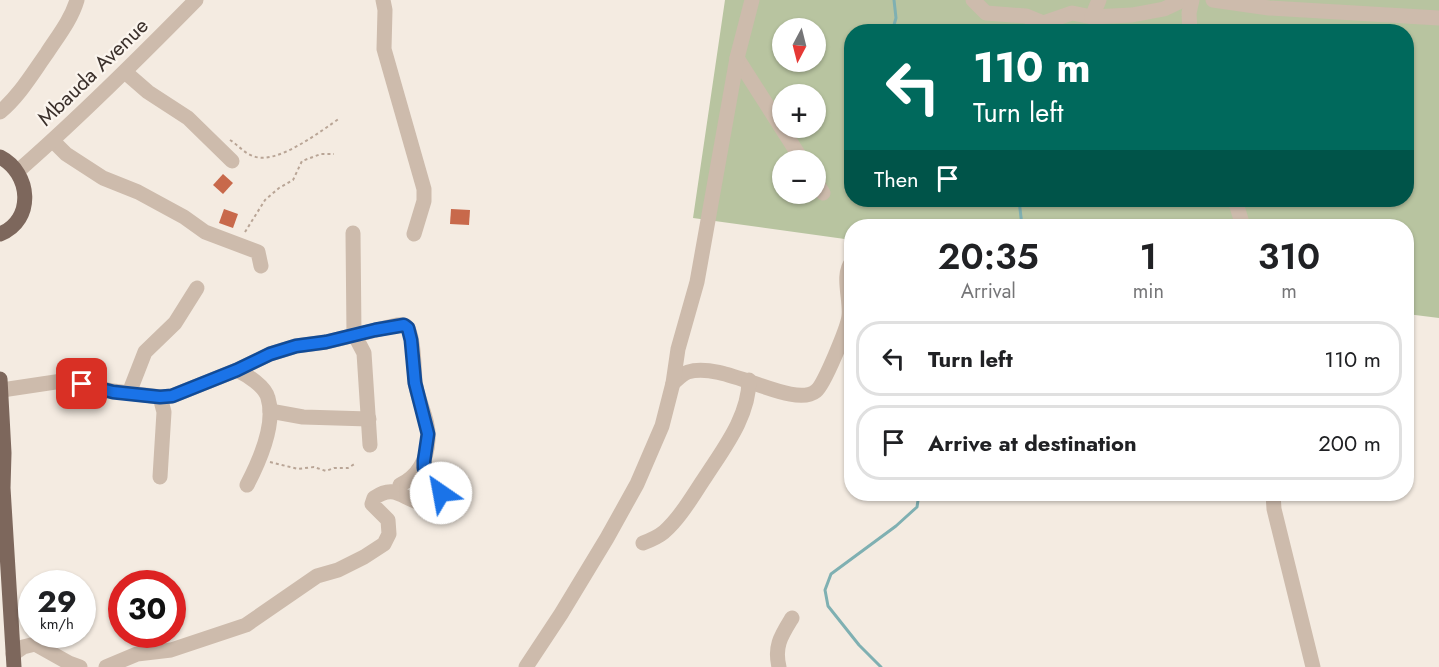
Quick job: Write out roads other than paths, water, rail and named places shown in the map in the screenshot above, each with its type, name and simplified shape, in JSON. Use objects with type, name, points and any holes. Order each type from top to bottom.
[{"type":"main road","points":[[0,157],[7,160],[18,171],[24,183],[26,196],[23,210],[16,223],[0,234]]},
{"type":"main road","points":[[1,385],[4,453],[1,489],[13,661]]},
{"type":"street","points":[[0,112],[20,92],[36,71],[71,16],[77,0]]},
{"type":"street","name":"Mbauda Avenue","points":[[18,171],[125,72],[196,0]]},
{"type":"street","points":[[382,0],[385,10],[384,49],[424,189],[424,201],[414,234]]},
{"type":"street","points":[[525,667],[608,538],[637,484],[662,426],[673,383],[678,349],[697,282],[737,58],[752,0]]},
{"type":"street","points":[[973,0],[986,13],[1026,16],[1043,23],[1072,13],[1092,17],[1132,15],[1164,9],[1183,0]]},
{"type":"street","points":[[1092,17],[1099,0]]},
{"type":"street","points":[[1191,24],[1189,13],[1192,0]]},
{"type":"street","points":[[1213,0],[1269,8],[1439,18]]},
{"type":"street","points":[[737,58],[796,150]]},
{"type":"street","points":[[125,72],[148,92],[188,118],[232,161]]},
{"type":"street","points":[[53,141],[66,154],[104,178],[138,192],[184,217],[205,232],[258,252],[261,266]]},
{"type":"street","points":[[353,233],[354,334],[364,353],[370,445]]},
{"type":"street","points":[[129,393],[145,352],[175,323],[197,288]]},
{"type":"street","points":[[1,385],[62,381],[160,397],[183,393],[255,360],[296,346],[326,342],[397,325],[404,325],[408,328],[414,358],[415,383],[428,434],[424,461],[426,471],[439,488],[440,498],[427,497],[415,501],[400,493],[387,491],[374,498],[372,504],[388,520],[389,534],[384,544],[364,557],[338,570],[317,576],[246,625],[171,650],[137,654],[106,667]]},
{"type":"street","points":[[673,383],[684,373],[693,370],[749,380],[792,395],[809,395],[818,389],[844,331]]},
{"type":"street","points":[[237,370],[249,377],[267,394],[270,411],[260,458],[247,484]]},
{"type":"street","points":[[643,543],[663,533],[676,520],[721,454],[747,399],[749,380]]},
{"type":"street","points":[[160,397],[164,417],[160,477]]},
{"type":"street","points":[[270,411],[303,417],[369,419]]},
{"type":"street","points":[[400,485],[410,479],[424,461]]},
{"type":"street","points":[[1273,501],[1314,667]]},
{"type":"street","points":[[779,667],[776,652],[781,636],[792,618]]},
{"type":"street","points":[[13,661],[22,646],[35,644],[80,667]]},
{"type":"waterway","points":[[894,0],[894,24]]},
{"type":"waterway","points":[[1020,207],[1021,219]]},
{"type":"waterway","points":[[881,667],[859,645],[828,606],[825,590],[831,574],[896,526],[917,507],[918,501]]}]
